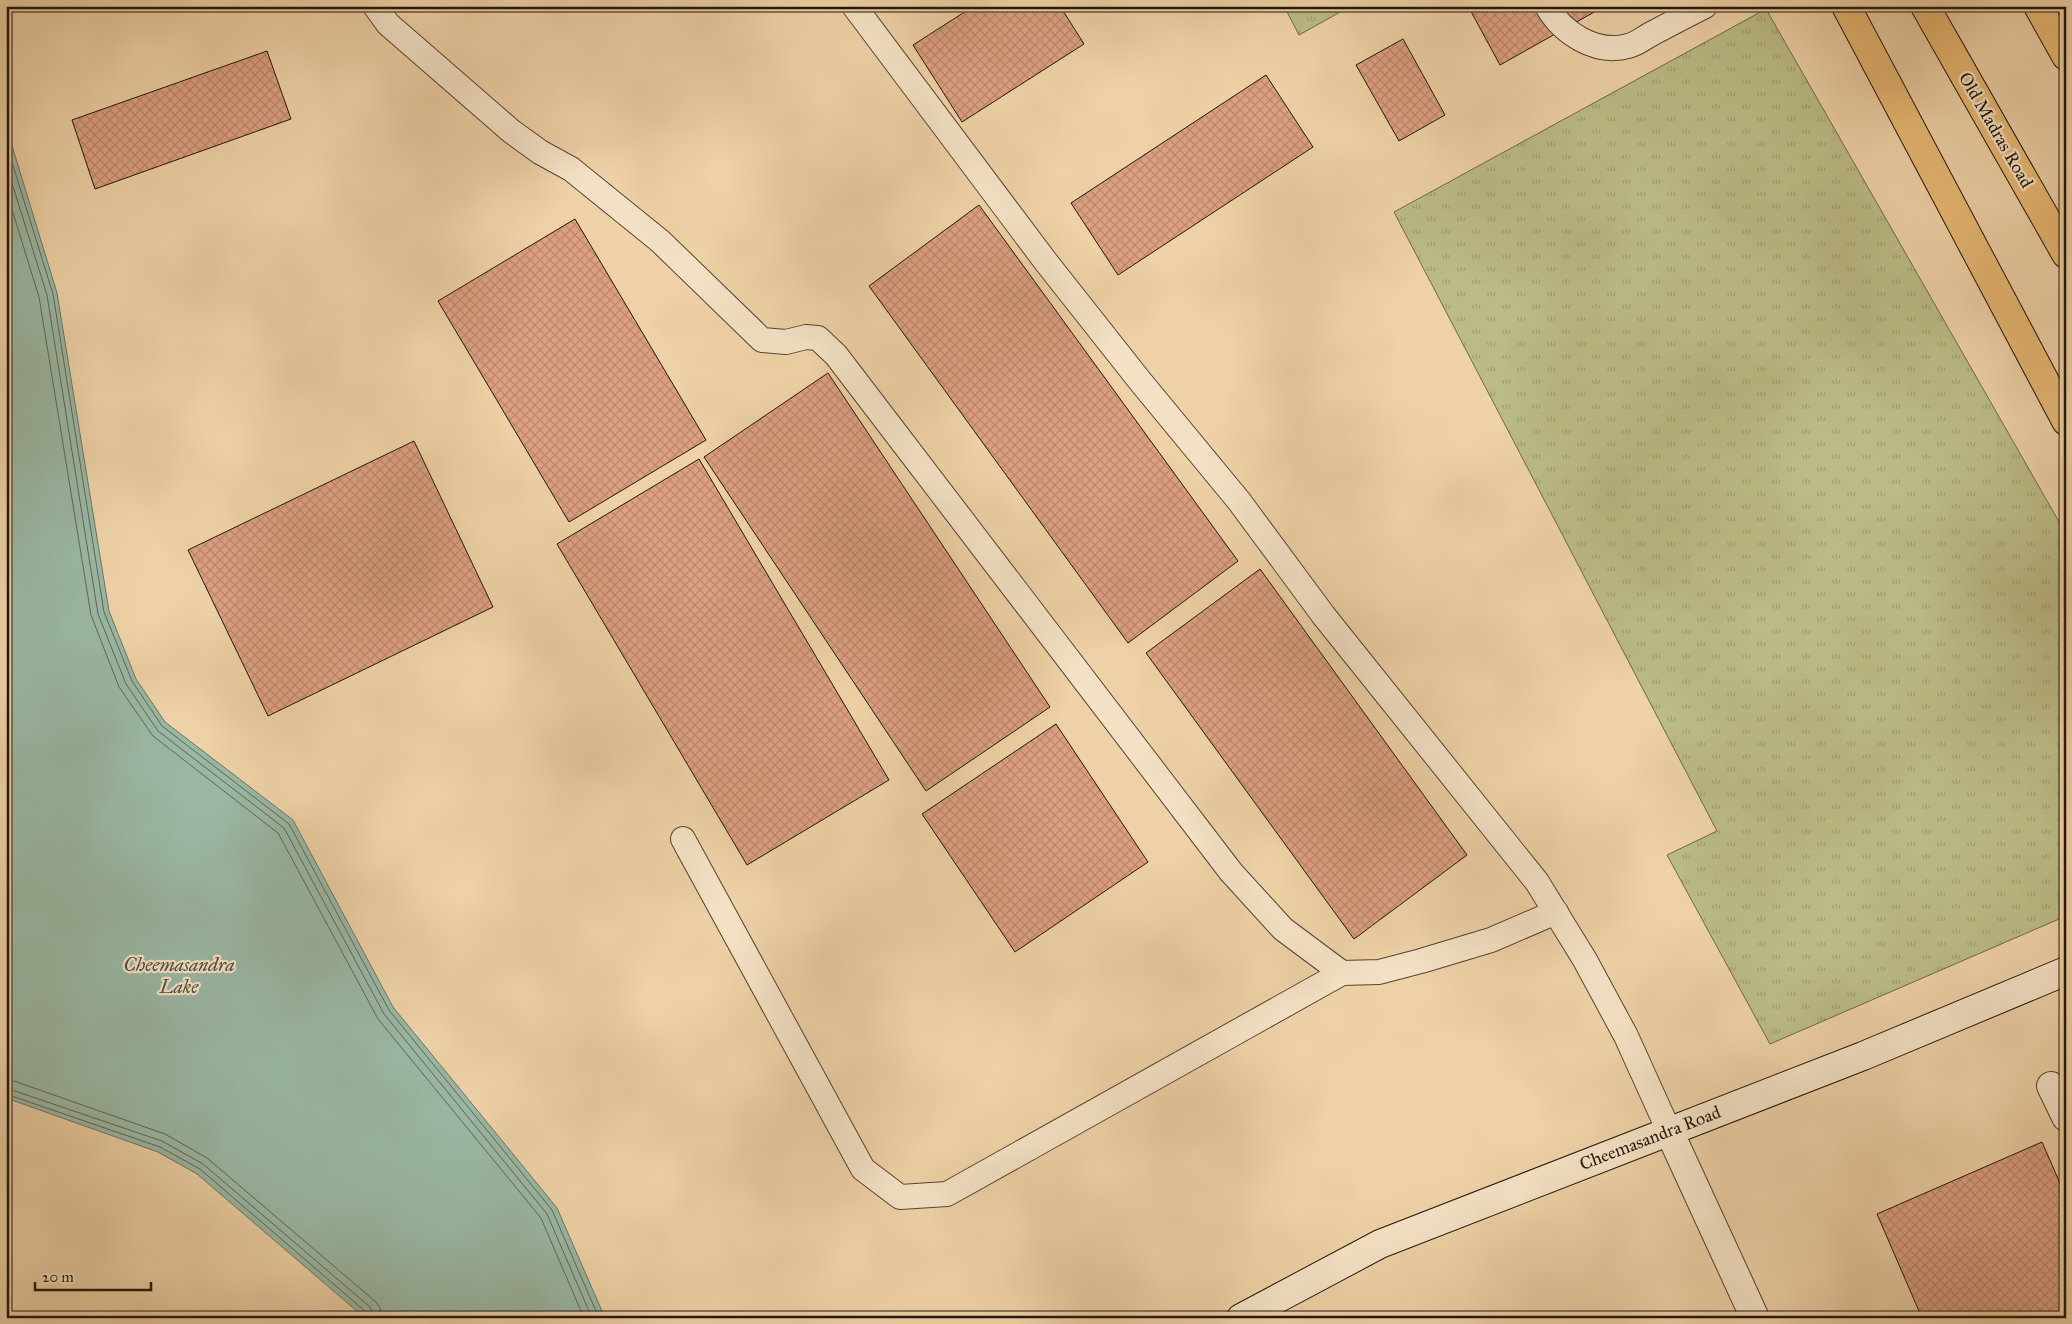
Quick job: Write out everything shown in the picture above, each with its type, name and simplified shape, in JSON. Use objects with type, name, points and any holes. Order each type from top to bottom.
[{"type":"main road","points":[[1846,6],[2066,421]]},
{"type":"main road","name":"Old Madras Road","points":[[1926,6],[2066,254]]},
{"type":"main road","points":[[2038,6],[2066,56]]},
{"type":"street","name":"Cheemasandra Road","points":[[1241,1318],[1276,1309],[1380,1244],[1862,1056],[2066,971]]},
{"type":"street","points":[[2051,1086],[2066,1117]]},
{"type":"street","points":[[1670,1131],[1755,1318]]},
{"type":"lane","points":[[375,6],[388,24],[490,115],[540,152],[571,169],[660,241],[762,340],[786,342],[806,337],[818,338],[836,355],[1231,872],[1283,929],[1342,973]]},
{"type":"lane","points":[[854,6],[1046,262],[1239,502],[1324,616],[1538,882],[1585,960],[1626,1036],[1670,1131]]},
{"type":"lane","points":[[1547,6],[1556,21],[1570,34],[1591,44],[1608,47],[1628,46],[1704,6]]},
{"type":"lane","points":[[683,839],[863,1169],[900,1197],[948,1194],[1342,973],[1379,972],[1420,962],[1491,940],[1556,912]]},
{"type":"green space","points":[[1284,6],[1351,6],[1299,35]]},
{"type":"green space","points":[[1766,9],[2066,534],[2066,916],[1770,1044],[1667,855],[1717,831],[1394,212]]},
{"type":"water","name":"Cheemasandra Lake","points":[[6,126],[57,293],[109,611],[136,679],[165,722],[293,820],[393,1007],[557,1208],[605,1318],[365,1318],[197,1174],[158,1152],[6,1098]]},
{"type":"building","points":[[974,6],[1060,6],[1084,44],[962,122],[913,45]]},
{"type":"building","points":[[1468,6],[1605,6],[1500,65]]},
{"type":"building","points":[[1403,39],[1445,115],[1399,141],[1356,65]]},
{"type":"building","points":[[267,51],[291,119],[95,189],[72,120]]},
{"type":"building","points":[[1266,75],[1313,147],[1118,275],[1071,203]]},
{"type":"building","points":[[979,205],[1238,561],[1128,643],[869,286]]},
{"type":"building","points":[[575,219],[706,440],[569,522],[438,301]]},
{"type":"building","points":[[828,373],[1050,707],[926,791],[704,457]]},
{"type":"building","points":[[414,441],[493,607],[268,716],[188,550]]},
{"type":"building","points":[[699,459],[889,780],[747,865],[557,544]]},
{"type":"building","points":[[1260,569],[1467,855],[1354,939],[1146,653]]},
{"type":"building","points":[[1056,724],[1148,862],[1015,952],[922,814]]},
{"type":"building","points":[[2042,1142],[2066,1197],[2066,1318],[1922,1318],[1877,1214]]}]
